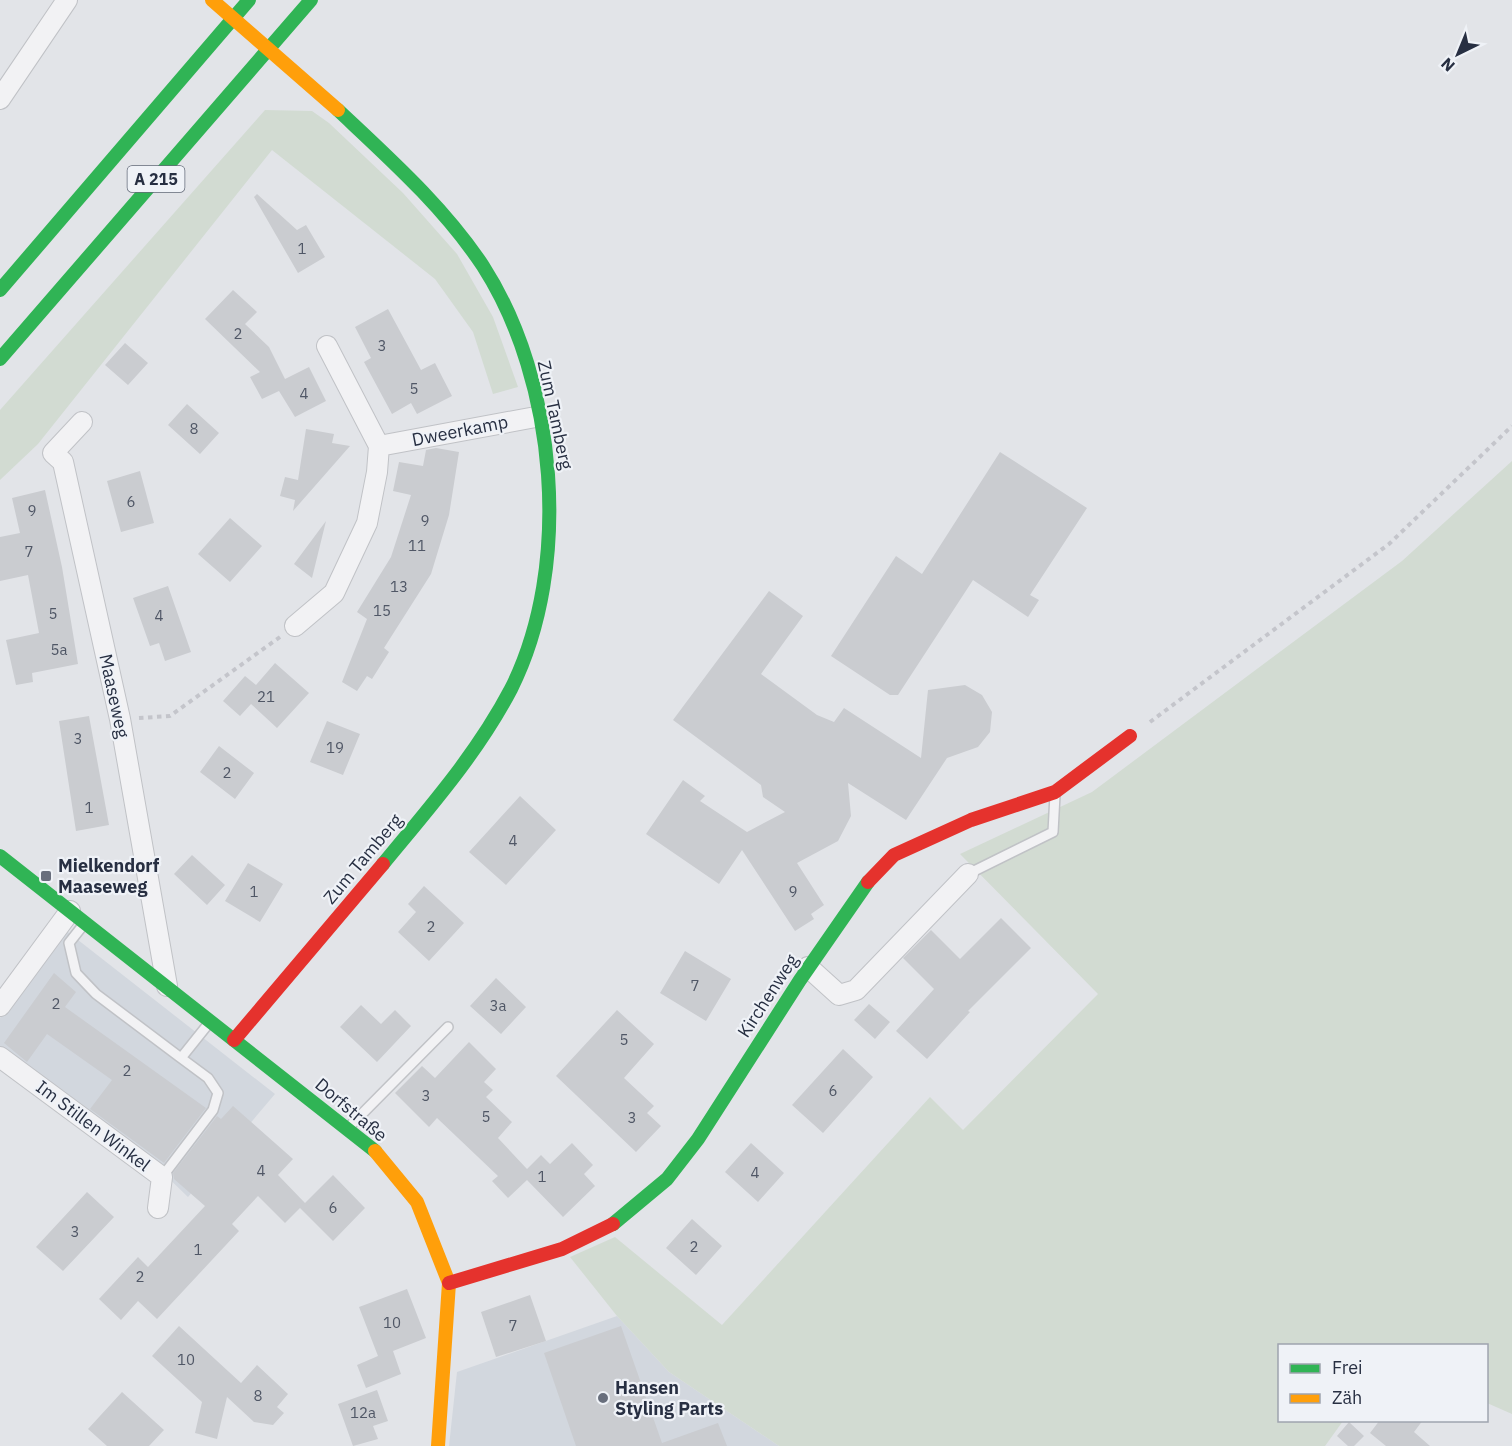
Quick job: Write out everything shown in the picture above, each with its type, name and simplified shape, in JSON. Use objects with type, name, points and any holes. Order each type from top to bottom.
[{"type":"main road","name":"Zum Tamberg","points":[[212,0],[338,110],[432,201],[483,266],[519,340],[541,416],[551,480],[548,559],[537,617],[514,682],[485,735],[441,795],[234,1040]]},
{"type":"main road","name":"A 215","points":[[0,290],[249,0]]},
{"type":"main road","name":"A 215","points":[[0,359],[311,0]]},
{"type":"main road","name":"Kirchenweg","points":[[449,1282],[562,1249],[607,1229],[667,1179],[698,1139],[808,967],[866,885],[894,855],[971,820],[1055,792],[1130,736]]},
{"type":"main road","name":"Dorfstraße","points":[[0,856],[370,1146],[417,1202],[449,1282],[445,1372],[438,1446]]},
{"type":"street","points":[[0,99],[67,0]]},
{"type":"street","points":[[295,626],[334,593],[367,523],[379,446],[327,346]]},
{"type":"street","name":"Dweerkamp","points":[[379,446],[541,416]]},
{"type":"street","name":"Maaseweg","points":[[82,422],[53,453],[63,462],[120,719],[166,986]]},
{"type":"street","points":[[808,967],[839,995],[856,990],[968,874]]},
{"type":"street","points":[[0,1006],[77,917]]},
{"type":"street","name":"Im Stillen Winkel","points":[[0,1057],[162,1178],[158,1208]]},
{"type":"lane","points":[[968,874],[1053,832],[1055,792]]},
{"type":"lane","points":[[77,917],[69,943],[76,973],[96,994],[208,1078],[218,1093],[213,1110],[162,1178]]},
{"type":"lane","points":[[181,1058],[210,1021]]},
{"type":"lane","points":[[348,1128],[448,1027]]},
{"type":"path","points":[[1130,736],[1389,544],[1512,426]]},
{"type":"path","points":[[120,719],[170,716],[295,626]]},
{"type":"shaded area","points":[[265,110],[312,111],[329,123],[403,193],[457,254],[493,317],[518,387],[493,394],[473,332],[435,279],[272,150],[38,444],[0,480],[0,410]]},
{"type":"shaded area","points":[[1512,461],[1512,1414],[1488,1403],[1488,1344],[1278,1344],[1278,1422],[1342,1422],[1325,1446],[779,1446],[669,1372],[617,1316],[570,1257],[615,1237],[722,1325],[930,1097],[963,1130],[1098,994],[960,854],[1092,792],[1402,561]]},
{"type":"shaded area","points":[[64,929],[275,1094],[188,1197],[157,1167],[0,1048],[0,1018]]},
{"type":"shaded area","points":[[617,1316],[669,1372],[779,1446],[449,1446],[457,1372]]},
{"type":"building","points":[[257,194],[297,230],[306,225],[325,257],[298,273],[254,197]]},
{"type":"building","points":[[233,290],[257,312],[245,324],[269,347],[285,379],[309,367],[326,401],[295,417],[279,391],[262,399],[250,377],[260,372],[205,319]]},
{"type":"building","points":[[388,309],[421,370],[435,363],[452,396],[417,414],[411,403],[392,414],[364,362],[371,358],[355,327]]},
{"type":"building","points":[[125,343],[148,363],[128,385],[105,365]]},
{"type":"building","points":[[187,404],[219,433],[200,454],[168,425]]},
{"type":"building","points":[[306,429],[334,434],[332,443],[350,446],[293,511],[295,500],[280,496],[285,477],[298,480]]},
{"type":"building","points":[[436,448],[459,452],[449,515],[431,574],[384,648],[389,652],[372,679],[367,676],[357,691],[342,682],[367,619],[357,612],[391,557],[411,495],[393,491],[399,462],[423,466],[426,450]]},
{"type":"building","points":[[1000,452],[1087,508],[1030,595],[1039,600],[1028,617],[973,580],[898,695],[890,695],[831,656],[896,556],[922,574]]},
{"type":"building","points":[[140,471],[154,523],[121,532],[107,481]]},
{"type":"building","points":[[45,490],[62,567],[78,664],[32,673],[33,682],[16,685],[6,640],[39,633],[28,575],[0,581],[0,537],[20,533],[12,498]]},
{"type":"building","points":[[230,518],[262,546],[230,582],[198,554]]},
{"type":"building","points":[[326,521],[312,578],[294,564]]},
{"type":"building","points":[[168,586],[191,652],[165,661],[159,643],[150,646],[133,598]]},
{"type":"building","points":[[769,591],[803,616],[761,674],[817,715],[834,722],[844,708],[921,758],[928,690],[965,685],[982,695],[992,712],[990,732],[978,747],[947,758],[906,820],[848,783],[851,816],[838,841],[797,863],[824,905],[811,914],[814,919],[795,931],[742,850],[719,884],[646,834],[683,780],[705,796],[700,801],[747,832],[785,812],[763,797],[761,785],[673,720]]},
{"type":"building","points":[[275,663],[309,693],[277,728],[251,704],[240,716],[223,701],[245,676],[256,685]]},
{"type":"building","points":[[89,716],[109,825],[76,831],[59,721]]},
{"type":"building","points":[[327,721],[360,734],[343,775],[310,762]]},
{"type":"building","points":[[219,746],[254,773],[235,799],[200,772]]},
{"type":"building","points":[[520,796],[556,830],[506,885],[469,852]]},
{"type":"building","points":[[192,855],[225,885],[207,905],[174,874]]},
{"type":"building","points":[[248,863],[283,884],[260,922],[225,901]]},
{"type":"building","points":[[424,886],[464,923],[429,961],[398,932],[416,912],[408,904]]},
{"type":"building","points":[[1001,918],[1031,948],[968,1011],[970,1012],[927,1059],[896,1031],[934,989],[903,958],[931,930],[960,959]]},
{"type":"building","points":[[685,951],[731,979],[706,1021],[660,993]]},
{"type":"building","points":[[54,973],[76,992],[65,1007],[206,1108],[164,1163],[90,1109],[112,1080],[47,1034],[27,1062],[4,1043]]},
{"type":"building","points":[[496,978],[526,1007],[501,1034],[470,1006]]},
{"type":"building","points":[[869,1004],[890,1022],[875,1039],[854,1020]]},
{"type":"building","points":[[361,1005],[381,1024],[395,1010],[411,1026],[377,1062],[340,1027]]},
{"type":"building","points":[[617,1010],[654,1044],[624,1078],[654,1106],[647,1113],[661,1126],[636,1152],[556,1076]]},
{"type":"building","points":[[469,1042],[496,1069],[484,1082],[493,1090],[486,1097],[512,1122],[498,1138],[527,1169],[541,1155],[550,1164],[572,1143],[593,1165],[584,1174],[595,1186],[563,1217],[527,1180],[508,1198],[492,1181],[498,1176],[437,1118],[429,1127],[395,1093],[422,1066],[435,1078]]},
{"type":"building","points":[[843,1049],[873,1077],[823,1133],[792,1105]]},
{"type":"building","points":[[233,1106],[293,1159],[278,1175],[305,1203],[285,1223],[258,1196],[232,1224],[239,1231],[157,1319],[138,1301],[121,1320],[99,1299],[138,1257],[148,1267],[205,1206],[174,1179],[173,1173],[217,1116],[221,1119]]},
{"type":"building","points":[[751,1143],[784,1173],[758,1202],[725,1172]]},
{"type":"building","points":[[333,1175],[365,1208],[333,1241],[300,1208]]},
{"type":"building","points":[[87,1192],[114,1217],[63,1271],[36,1247]]},
{"type":"building","points":[[692,1219],[722,1246],[696,1275],[666,1248]]},
{"type":"building","points":[[407,1289],[426,1338],[393,1351],[401,1374],[366,1388],[357,1365],[378,1356],[359,1307]]},
{"type":"building","points":[[530,1295],[546,1341],[496,1357],[481,1312]]},
{"type":"building","points":[[179,1326],[241,1383],[257,1365],[288,1394],[277,1407],[284,1413],[273,1425],[254,1422],[227,1397],[217,1439],[195,1433],[202,1402],[152,1356]]},
{"type":"building","name":"Hansen Styling Parts","points":[[621,1326],[662,1443],[718,1423],[727,1446],[576,1446],[544,1353]]},
{"type":"building","points":[[377,1390],[388,1421],[373,1426],[378,1439],[353,1446],[338,1404]]},
{"type":"building","points":[[122,1392],[164,1430],[149,1446],[107,1446],[88,1429]]},
{"type":"building","points":[[1349,1422],[1364,1436],[1354,1446],[1348,1446],[1337,1436]]},
{"type":"building","points":[[1378,1422],[1422,1422],[1414,1432],[1430,1446],[1386,1446],[1370,1433]]},
{"type":"traffic: fast","points":[[0,290],[249,0]]},
{"type":"traffic: fast","points":[[0,359],[311,0]]},
{"type":"traffic: fast","points":[[338,110],[433,203],[468,244],[483,266],[508,312],[527,363],[541,418],[548,475],[549,531],[543,587],[531,640],[511,689],[468,758],[383,864]]},
{"type":"traffic: fast","points":[[0,856],[375,1151]]},
{"type":"traffic: fast","points":[[613,1224],[667,1179],[698,1139],[800,980],[868,882]]},
{"type":"traffic: slow","points":[[212,0],[338,110]]},
{"type":"traffic: slow","points":[[375,1151],[417,1202],[449,1283],[438,1446]]},
{"type":"traffic: jam","points":[[868,882],[894,855],[971,820],[1055,792],[1130,736]]},
{"type":"traffic: jam","points":[[234,1040],[383,864]]},
{"type":"traffic: jam","points":[[449,1283],[562,1249],[613,1224]]},
{"type":"place","name":"Mielkendorf Maaseweg","points":[[46,876]]},
{"type":"place","name":"Hansen Styling Parts","points":[[603,1398]]}]
